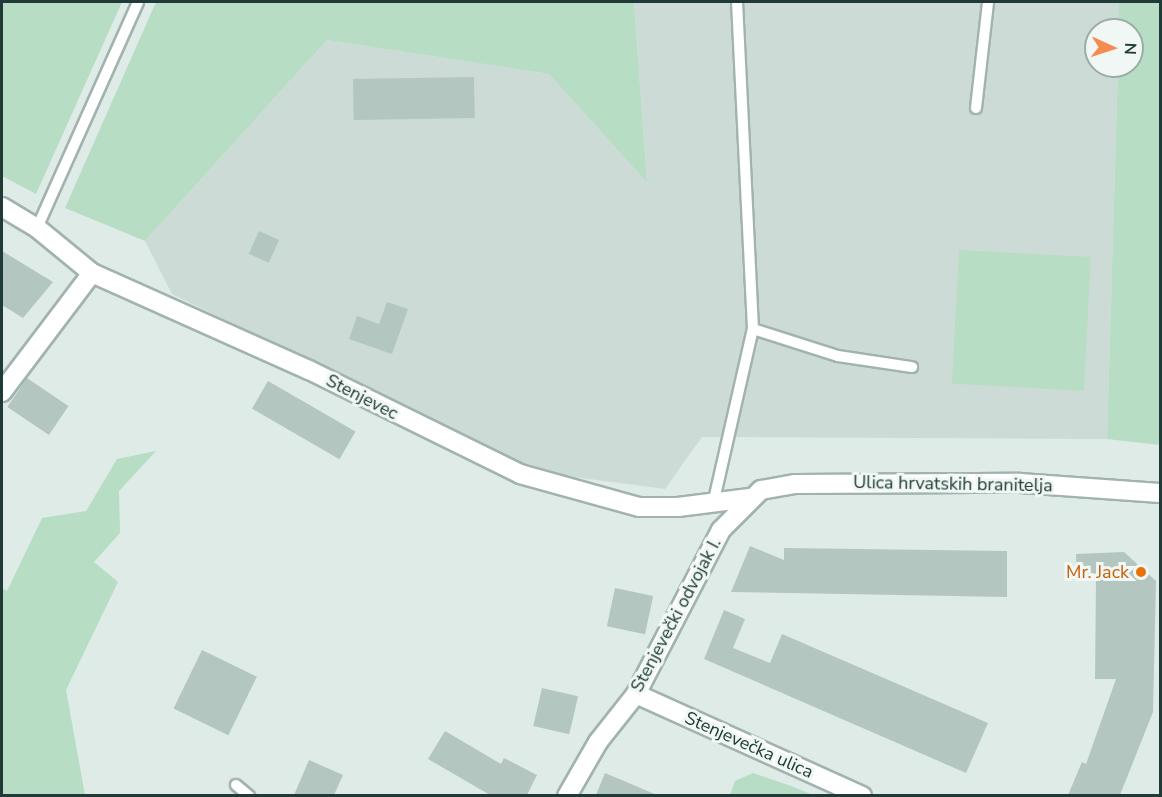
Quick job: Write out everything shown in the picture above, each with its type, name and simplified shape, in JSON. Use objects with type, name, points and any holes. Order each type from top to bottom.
[{"type":"street","name":"Stenjevec","points":[[2,207],[37,228],[92,273],[309,370],[520,474],[639,507],[678,507],[714,500],[749,498]]},
{"type":"street","points":[[2,392],[92,273]]},
{"type":"street","name":"Ulica hrvatskih branitelja","points":[[749,498],[774,487],[847,483],[1020,483],[1161,493]]},
{"type":"street","name":"Stenjevečki odvojak I.","points":[[567,795],[598,742],[636,694],[700,565],[721,530],[749,498]]},
{"type":"street","name":"Stenjevečka ulica","points":[[636,694],[862,795]]},
{"type":"lane","points":[[37,228],[138,2]]},
{"type":"lane","points":[[714,500],[753,328],[738,2]]},
{"type":"lane","points":[[976,108],[988,2]]},
{"type":"lane","points":[[753,328],[838,356],[912,367]]},
{"type":"lane","points":[[236,785],[249,795]]},
{"type":"shaded area","points":[[634,2],[1119,2],[1119,18],[1084,18],[1084,78],[1118,78],[1107,439],[702,437],[665,489],[536,472],[172,294],[145,241],[327,40],[549,74],[647,181]]},
{"type":"green space","points":[[2,2],[122,2],[36,194],[2,176]]},
{"type":"green space","points":[[156,2],[634,2],[647,182],[549,74],[327,40],[145,241],[65,208]]},
{"type":"green space","points":[[1119,2],[1160,2],[1160,445],[1107,439],[1118,78],[1144,78],[1144,18],[1119,18]]},
{"type":"green space","points":[[959,250],[1091,257],[1084,391],[952,384]]},
{"type":"green space","points":[[156,451],[119,491],[120,533],[94,562],[118,582],[66,690],[85,795],[2,795],[2,588],[7,591],[42,518],[86,511],[117,459]]},
{"type":"green space","points":[[753,773],[813,795],[730,795],[735,781]]},
{"type":"building","points":[[474,77],[475,118],[354,120],[353,79]]},
{"type":"building","points":[[259,231],[279,240],[269,263],[249,254]]},
{"type":"building","points":[[2,251],[53,282],[23,318],[2,305]]},
{"type":"building","points":[[387,302],[408,309],[392,354],[349,339],[357,316],[379,324]]},
{"type":"building","points":[[27,378],[68,406],[49,435],[7,407]]},
{"type":"building","points":[[268,381],[355,432],[339,459],[252,409]]},
{"type":"building","points":[[750,546],[784,560],[784,548],[1007,551],[1007,597],[731,592]]},
{"type":"building","points":[[1124,552],[1156,581],[1153,712],[1120,795],[1068,795],[1082,762],[1086,764],[1116,679],[1095,679],[1096,579],[1077,580],[1076,554]]},
{"type":"building","points":[[615,588],[653,596],[645,634],[607,626]]},
{"type":"building","points":[[724,610],[745,619],[733,648],[770,663],[782,634],[988,723],[966,773],[704,659]]},
{"type":"building","points":[[202,650],[257,677],[228,735],[174,708]]},
{"type":"building","points":[[542,688],[578,696],[569,734],[533,726]]},
{"type":"building","points":[[445,731],[501,764],[504,758],[537,775],[527,795],[490,795],[428,759]]},
{"type":"building","points":[[309,760],[343,775],[334,795],[294,795]]},
{"type":"building","points":[[605,773],[657,795],[596,795]]},
{"type":"place","name":"Mr. Jack","points":[[1141,572]]}]
